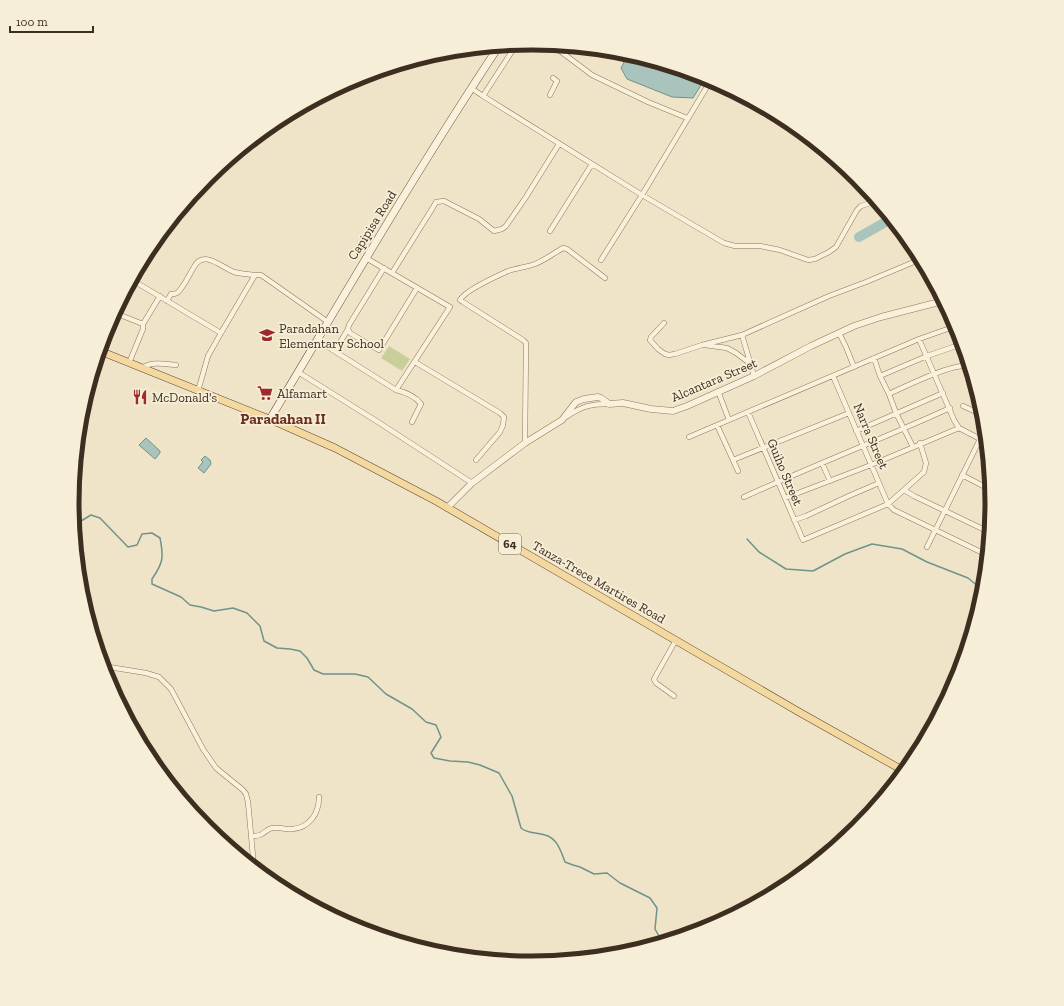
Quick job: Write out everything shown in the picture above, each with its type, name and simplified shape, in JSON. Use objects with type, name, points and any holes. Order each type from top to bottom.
[{"type":"main road","name":"Capipisa Road","points":[[270,419],[366,258],[495,52]]},
{"type":"main road","name":"Tanza-Trece Martires Road","points":[[105,353],[270,419],[335,448],[447,508],[899,768]]},
{"type":"street","points":[[483,96],[512,51]]},
{"type":"street","points":[[564,51],[592,75],[648,102],[687,118]]},
{"type":"street","points":[[550,95],[557,81],[552,78]]},
{"type":"street","points":[[601,260],[708,85]]},
{"type":"street","points":[[472,88],[559,144],[724,243],[736,246],[760,246],[780,250],[808,260],[814,259],[836,247],[857,210],[861,206],[872,202]]},
{"type":"street","points":[[392,273],[436,202],[444,201],[479,219],[494,232],[506,226],[559,144]]},
{"type":"street","points":[[550,231],[592,164]]},
{"type":"street","points":[[525,443],[526,343],[460,300],[471,290],[490,279],[535,264],[563,248],[567,249],[605,278]]},
{"type":"street","points":[[366,258],[450,307],[396,390]]},
{"type":"street","points":[[167,301],[171,294],[178,292],[196,262],[201,259],[209,259],[241,274],[261,275],[328,322]]},
{"type":"street","points":[[664,323],[650,338],[650,340],[660,351],[669,355],[675,354],[702,345],[742,335],[829,296],[915,261]]},
{"type":"street","points":[[335,351],[384,268]]},
{"type":"street","points":[[198,391],[208,356],[255,275]]},
{"type":"street","points":[[137,283],[221,333]]},
{"type":"street","points":[[348,329],[350,333],[380,350],[417,288]]},
{"type":"street","points":[[129,363],[144,324],[160,296]]},
{"type":"street","name":"Alcantara Street","points":[[447,508],[472,484],[525,443],[562,420],[576,402],[598,397],[609,404],[623,403],[651,409],[673,411],[754,376],[839,333],[881,317],[938,302]]},
{"type":"street","points":[[120,315],[144,324]]},
{"type":"street","points":[[689,437],[919,339],[950,328]]},
{"type":"street","points":[[839,333],[854,367]]},
{"type":"street","points":[[742,335],[754,376]]},
{"type":"street","points":[[919,339],[959,428],[980,439],[927,547]]},
{"type":"street","points":[[702,345],[727,348],[736,352],[750,364]]},
{"type":"street","points":[[880,376],[926,356],[957,346]]},
{"type":"street","points":[[328,347],[396,390],[405,392],[418,400],[421,404],[412,422]]},
{"type":"street","points":[[874,358],[896,413],[913,447]]},
{"type":"street","points":[[414,362],[500,413],[504,417],[500,432],[476,460]]},
{"type":"street","points":[[142,368],[155,363],[176,365]]},
{"type":"street","points":[[889,394],[935,374],[964,365]]},
{"type":"street","points":[[298,372],[378,422],[472,484]]},
{"type":"street","name":"Narra Street","points":[[833,376],[888,504]]},
{"type":"street","points":[[718,391],[729,420]]},
{"type":"street","points":[[856,430],[943,393]]},
{"type":"street","points":[[963,406],[975,412]]},
{"type":"street","points":[[744,497],[950,408]]},
{"type":"street","name":"Guiho Street","points":[[748,412],[803,540],[888,504]]},
{"type":"street","points":[[733,460],[849,413]]},
{"type":"street","points":[[717,425],[738,472]]},
{"type":"street","points":[[785,498],[871,465],[959,428]]},
{"type":"street","points":[[920,444],[926,463],[924,472],[888,504],[894,510],[982,553]]},
{"type":"street","points":[[822,463],[830,481]]},
{"type":"street","points":[[962,475],[984,487]]},
{"type":"street","points":[[794,520],[879,483]]},
{"type":"street","points":[[904,490],[984,530]]},
{"type":"street","points":[[674,696],[656,684],[654,679],[676,640]]},
{"type":"street","points":[[110,667],[146,673],[158,677],[171,689],[203,748],[216,768],[246,794],[253,860]]},
{"type":"street","points":[[251,836],[260,835],[275,827],[291,830],[309,823],[314,816],[319,802],[319,797]]},
{"type":"green space","points":[[389,346],[410,359],[402,371],[381,358]]},
{"type":"water","points":[[625,60],[649,65],[702,83],[693,98],[672,97],[627,79],[621,68]]},
{"type":"water","points":[[146,438],[160,451],[155,459],[139,445]]},
{"type":"water","points":[[205,456],[210,460],[211,464],[204,473],[198,468],[203,462],[201,460]]},
{"type":"waterway","points":[[859,237],[887,221]]},
{"type":"waterway","points":[[80,522],[91,515],[100,518],[128,547],[137,545],[142,534],[152,533],[160,538],[162,551],[162,560],[152,579],[152,584],[181,597],[190,605],[214,611],[233,608],[247,613],[260,626],[264,641],[277,648],[300,651],[307,658],[314,670],[323,674],[355,674],[368,677],[386,694],[412,709],[426,722],[436,725],[441,737],[431,753],[434,758],[468,762],[499,773],[512,796],[521,828],[526,831],[545,835],[553,839],[556,842],[565,862],[594,874],[607,873],[620,883],[650,898],[657,908],[655,929],[660,938]]},
{"type":"waterway","points":[[747,539],[759,552],[786,569],[813,571],[845,554],[872,544],[902,549],[927,562],[968,578],[977,585]]},
{"type":"place","name":"Paradahan Elementary School","points":[[267,335]]},
{"type":"place","name":"Alfamart","points":[[265,393]]},
{"type":"place","name":"McDonald's","points":[[140,397]]},
{"type":"district","name":"Paradahan II","points":[[283,419]]}]
